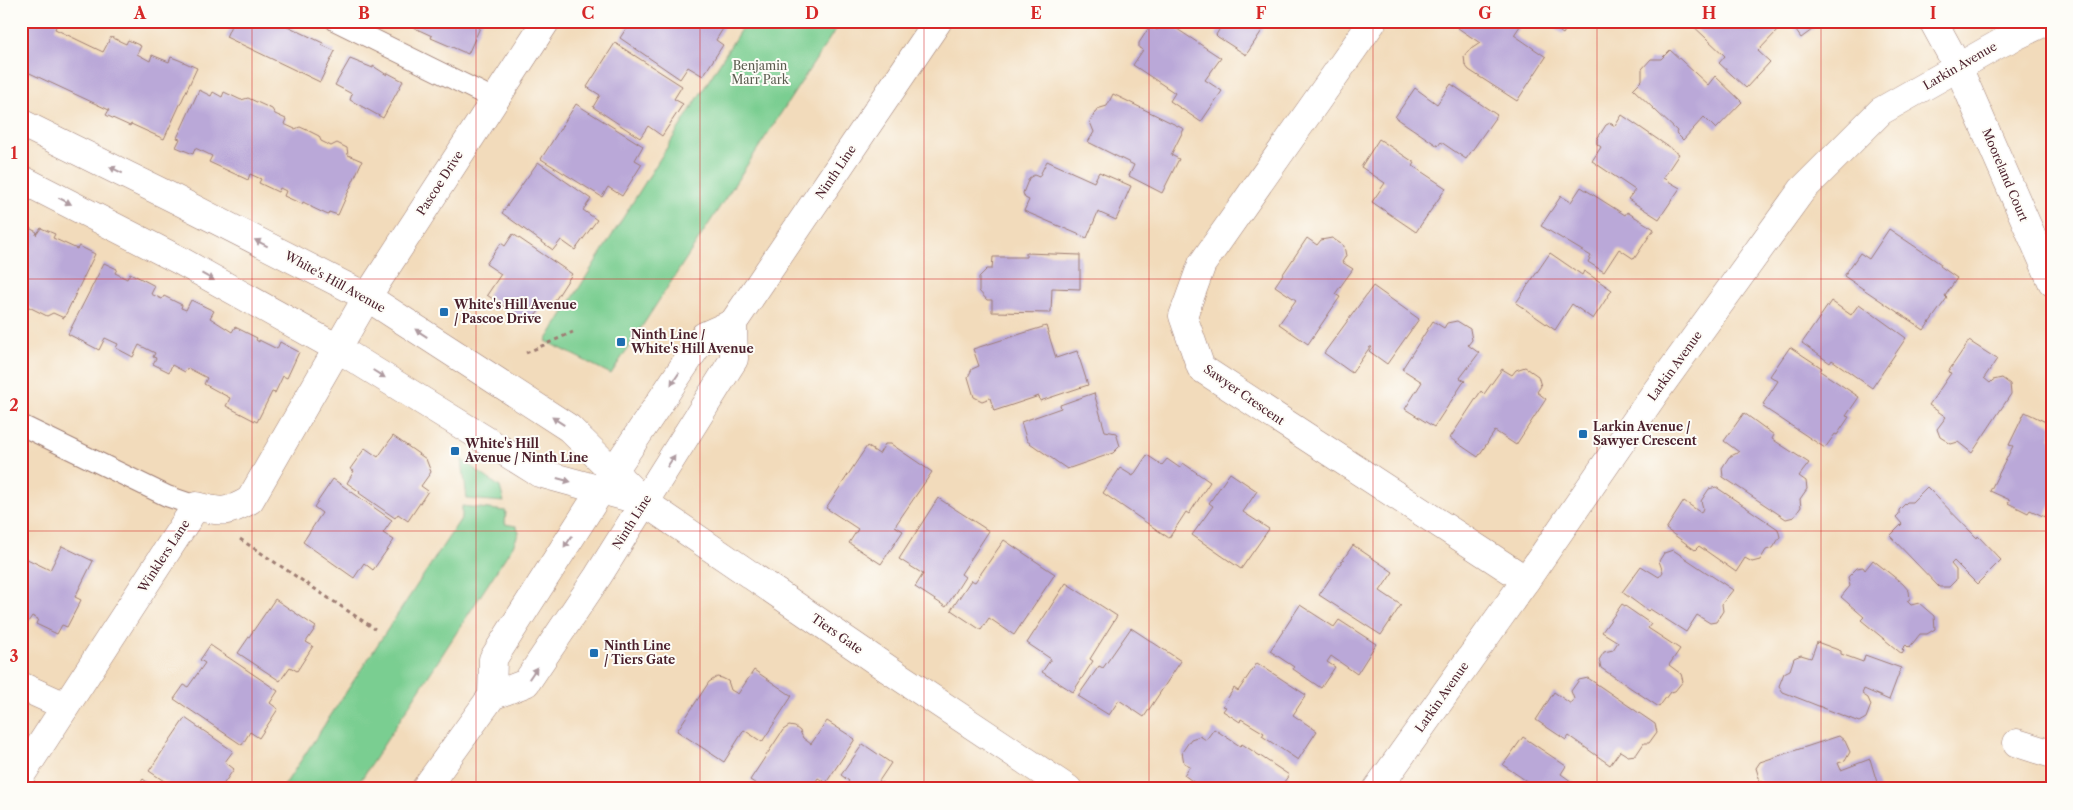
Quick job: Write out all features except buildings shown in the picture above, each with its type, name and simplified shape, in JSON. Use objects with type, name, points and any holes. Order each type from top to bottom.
[{"type":"street","name":"Pascoe Drive","points":[[337,348],[367,297],[546,21]]},
{"type":"street","name":"Ninth Line","points":[[492,696],[526,683],[598,576],[734,359],[733,323],[938,21]]},
{"type":"street","name":"Sawyer Crescent","points":[[1373,21],[1202,264],[1183,316],[1201,368],[1526,580]]},
{"type":"street","points":[[1934,21],[1958,67]]},
{"type":"street","name":"Larkin Avenue","points":[[1377,789],[1526,580],[1655,393],[1802,190],[1881,111],[1999,44],[2046,21]]},
{"type":"street","name":"Mooreland Court","points":[[1958,67],[2052,282]]},
{"type":"street","name":"White's Hill Avenue","points":[[21,123],[176,199],[367,297],[569,428],[607,481]]},
{"type":"street","name":"White's Hill Avenue","points":[[21,179],[179,260],[337,348],[539,473],[607,481],[644,502]]},
{"type":"street","points":[[425,789],[492,696],[493,659],[607,481],[704,336],[733,323]]},
{"type":"street","name":"Winklers Lane","points":[[21,775],[196,506],[210,510],[232,510],[250,500],[337,348]]},
{"type":"street","name":"Tiers Gate","points":[[644,502],[888,670],[1068,789]]},
{"type":"street","points":[[21,686],[65,706]]},
{"type":"street","points":[[2017,743],[2052,754]]},
{"type":"lane","points":[[336,21],[494,99]]},
{"type":"lane","points":[[21,425],[167,496],[196,506]]},
{"type":"path","points":[[526,353],[573,332]]},
{"type":"path","points":[[239,538],[375,629]]},
{"type":"green space","name":"Benjamin Marr Park","points":[[746,21],[841,21],[611,374],[546,341]]},
{"type":"green space","points":[[462,460],[500,487],[504,502],[467,499]]},
{"type":"green space","points":[[462,506],[506,511],[505,524],[516,526],[519,532],[514,544],[355,789],[282,789],[462,517]]},
{"type":"place","name":"White's Hill Avenue / Pascoe Drive","points":[[444,312]]},
{"type":"place","name":"Ninth Line / White's Hill Avenue","points":[[621,342]]},
{"type":"place","name":"Larkin Avenue / Sawyer Crescent","points":[[1583,434]]},
{"type":"place","name":"White's Hill Avenue / Ninth Line","points":[[455,451]]},
{"type":"place","name":"Ninth Line / Tiers Gate","points":[[594,653]]}]
